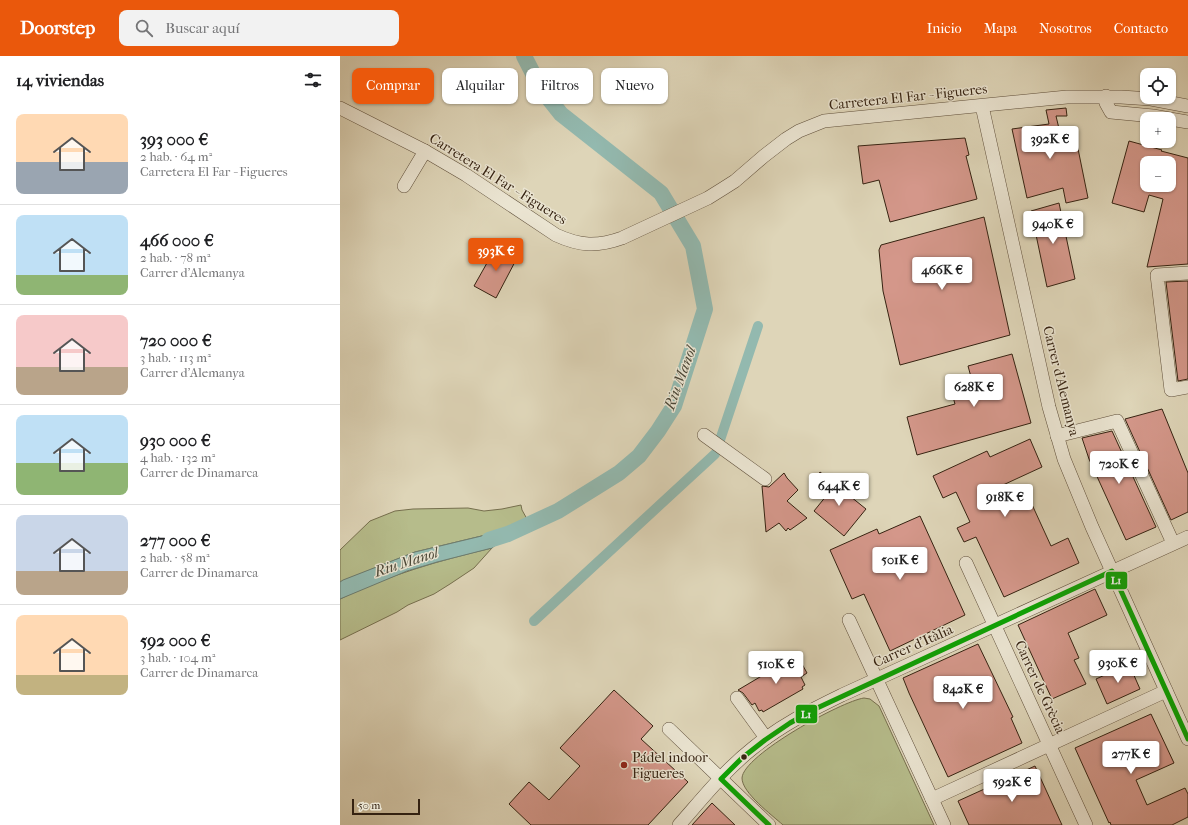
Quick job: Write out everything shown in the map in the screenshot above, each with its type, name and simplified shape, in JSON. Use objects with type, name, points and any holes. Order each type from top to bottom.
[{"type":"street","name":"Carretera El Far - Figueres","points":[[340,108],[425,151],[466,175],[541,226],[568,240],[592,245],[609,243],[708,198],[735,181],[764,156],[786,140],[811,125],[824,121],[1067,97],[1106,96],[1151,99],[1188,106]]},
{"type":"street","points":[[1106,96],[1106,103],[1111,112],[1153,116],[1188,122]]},
{"type":"street","name":"Carrer d'Alemanya","points":[[982,106],[1047,399],[1057,436],[1074,484],[1188,739]]},
{"type":"street","points":[[404,186],[425,151]]},
{"type":"street","points":[[1188,273],[1157,275],[1171,390],[1188,387]]},
{"type":"street","points":[[1057,436],[1117,421],[1174,543]]},
{"type":"street","points":[[704,435],[765,479]]},
{"type":"street","name":"Carrer d'Itàlia","points":[[678,825],[740,760],[766,738],[802,715],[842,695],[1188,537]]},
{"type":"street","name":"Carrer de Grècia","points":[[966,563],[1086,825]]},
{"type":"street","points":[[849,620],[944,825]]},
{"type":"street","points":[[932,799],[1166,692]]},
{"type":"street","points":[[737,698],[766,738]]},
{"type":"street","points":[[669,729],[770,825]]},
{"type":"green space","points":[[521,505],[527,519],[494,533],[415,552],[340,582],[340,550],[370,521],[395,511],[413,509],[468,508],[484,511]]},
{"type":"green space","points":[[492,548],[474,568],[434,594],[408,605],[340,640],[340,599],[396,575]]},
{"type":"green space","points":[[864,698],[870,699],[879,706],[934,825],[783,825],[752,797],[743,784],[742,778],[747,768],[758,756],[795,730],[852,701]]},
{"type":"water","points":[[527,519],[492,548],[407,571],[340,599],[340,582],[343,580],[415,552],[494,533]]},
{"type":"building","points":[[1066,108],[1067,116],[1056,116],[1061,137],[1075,134],[1088,198],[1066,203],[1063,188],[1027,198],[1012,129],[1049,124],[1046,110]]},
{"type":"building","points":[[965,138],[969,155],[966,156],[977,199],[890,222],[879,180],[863,184],[858,146]]},
{"type":"building","points":[[1129,141],[1140,144],[1140,148],[1155,148],[1188,158],[1188,264],[1147,267],[1163,199],[1149,195],[1144,212],[1112,203]]},
{"type":"building","points":[[1059,203],[1075,279],[1047,287],[1031,211]]},
{"type":"building","points":[[984,217],[1010,335],[900,365],[883,291],[879,250],[881,245]]},
{"type":"building","points":[[496,247],[517,258],[496,298],[474,286]]},
{"type":"building","points":[[1188,281],[1188,379],[1178,381],[1166,282]]},
{"type":"building","points":[[1012,354],[1031,423],[917,455],[907,417],[955,404],[949,383],[971,377],[968,366]]},
{"type":"building","points":[[1162,409],[1188,473],[1188,512],[1171,520],[1125,419]]},
{"type":"building","points":[[1112,431],[1156,527],[1126,540],[1089,459],[1082,438]]},
{"type":"building","points":[[1030,439],[1042,467],[1003,485],[1012,506],[1029,498],[1051,546],[1068,538],[1079,563],[1004,597],[976,537],[964,542],[957,528],[970,522],[956,492],[943,498],[933,476],[987,451],[990,457]]},
{"type":"building","points":[[820,472],[866,509],[844,536],[814,511],[831,490],[816,478]]},
{"type":"building","points":[[784,473],[798,490],[787,501],[807,518],[790,530],[788,528],[786,531],[779,523],[766,532],[762,486],[769,487]]},
{"type":"building","points":[[920,516],[965,615],[890,651],[864,594],[852,599],[830,550],[877,529],[879,534]]},
{"type":"building","points":[[1095,589],[1107,615],[1068,633],[1079,658],[1074,660],[1086,684],[1052,699],[1018,625]]},
{"type":"building","points":[[978,644],[1013,717],[1011,718],[1022,743],[948,777],[903,678]]},
{"type":"building","points":[[797,655],[807,673],[801,677],[805,685],[802,687],[803,689],[763,712],[762,710],[759,711],[755,703],[752,705],[743,693],[738,690]]},
{"type":"building","points":[[1129,664],[1140,689],[1107,704],[1096,679]]},
{"type":"building","name":"Pádel indoor Figueres","points":[[614,690],[653,726],[641,739],[688,782],[648,825],[531,825],[509,804],[529,782],[549,800],[580,766],[560,748]]},
{"type":"building","points":[[1151,714],[1174,763],[1136,780],[1147,805],[1185,788],[1188,794],[1188,817],[1172,825],[1111,825],[1075,748]]},
{"type":"building","points":[[1035,766],[1062,825],[969,825],[958,801]]},
{"type":"building","points":[[712,803],[735,825],[692,825]]},
{"type":"waterway","name":"Riu Manol","points":[[489,540],[508,534],[558,511],[619,473],[639,456],[658,431],[674,406],[705,309],[693,246],[661,193],[561,114],[541,89],[524,56]]},
{"type":"waterway","points":[[720,440],[758,326]]},
{"type":"waterway","points":[[534,621],[715,454]]},
{"type":"transit line","name":"L1","points":[[769,825],[721,779],[742,758],[765,740],[790,723],[815,709],[1112,571],[1188,739]]},
{"type":"place","name":"Pádel indoor Figueres","points":[[624,765]]}]
